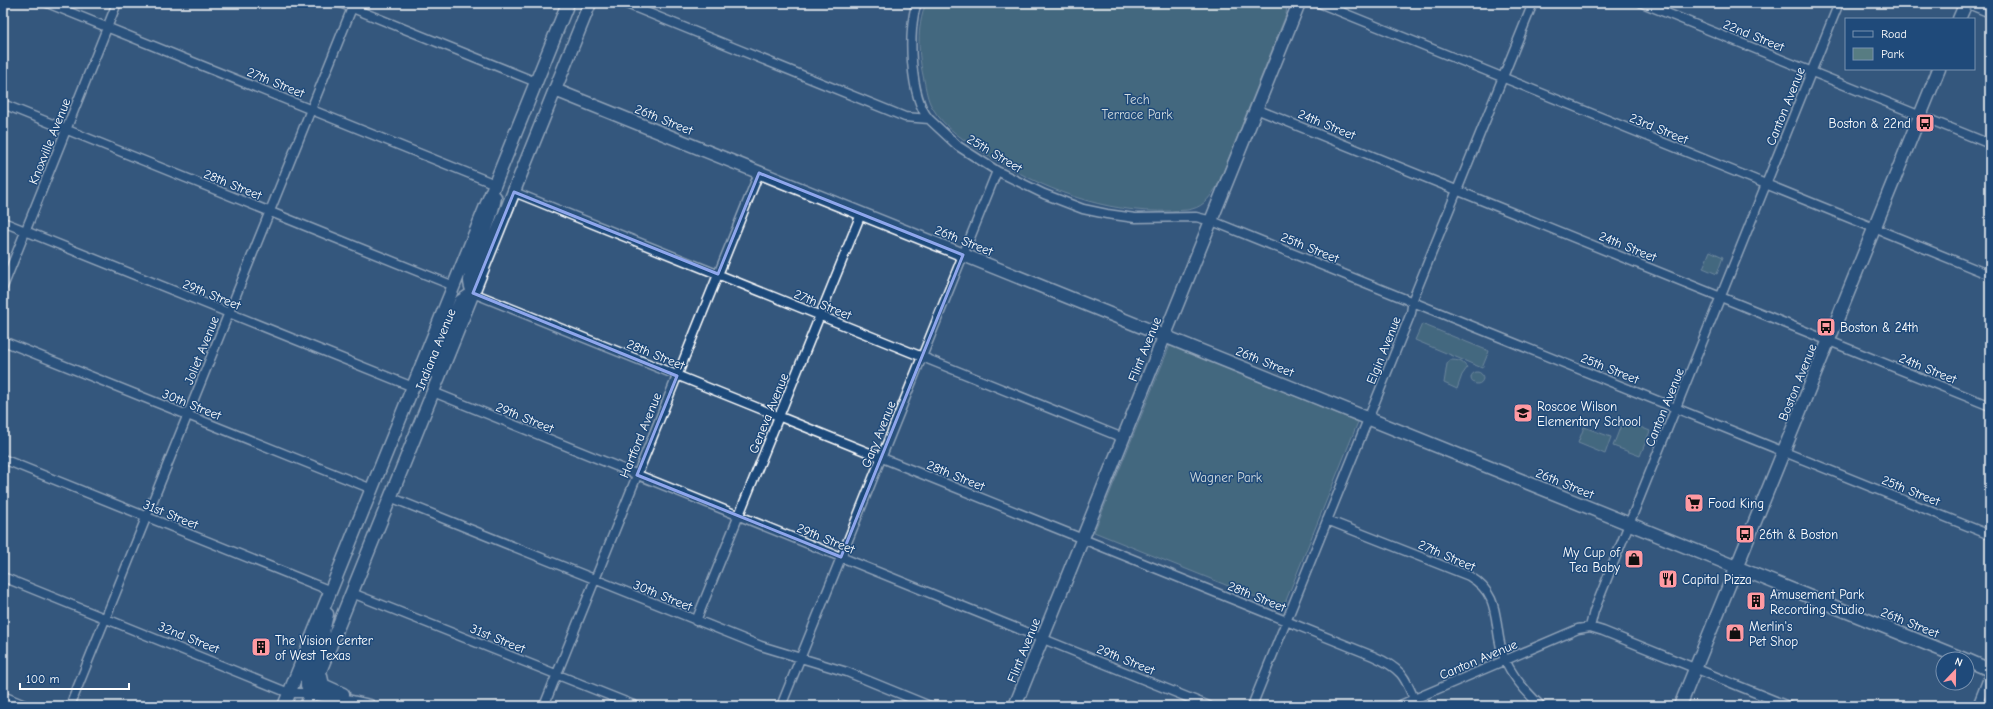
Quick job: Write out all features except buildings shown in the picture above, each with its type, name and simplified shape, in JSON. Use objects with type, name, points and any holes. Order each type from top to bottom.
[{"type":"street","name":"27th Street","points":[[47,3],[495,184]]},
{"type":"street","name":"Knoxville Avenue","points":[[3,287],[117,3]]},
{"type":"street","points":[[340,3],[353,6],[536,82]]},
{"type":"street","name":"Indiana Avenue","points":[[284,706],[568,3]]},
{"type":"street","name":"Indiana Avenue","points":[[306,706],[590,3]]},
{"type":"street","points":[[624,3],[905,116],[929,119]]},
{"type":"street","name":"Flint Avenue","points":[[1015,706],[1299,3]]},
{"type":"street","name":"23rd Street","points":[[1318,3],[1990,275]]},
{"type":"street","name":"Elgin Avenue","points":[[1252,706],[1369,419],[1457,190],[1533,3]]},
{"type":"street","name":"22nd Street","points":[[1642,3],[1990,144]]},
{"type":"street","name":"Canton Avenue","points":[[1398,706],[1416,702],[1506,660],[1578,629],[1590,627],[1594,611],[1839,3]]},
{"type":"street","points":[[1959,18],[1966,3],[1990,13]]},
{"type":"street","points":[[914,4],[910,32],[912,64],[919,99],[923,111],[929,119]]},
{"type":"street","name":"Joliet Avenue","points":[[70,706],[353,6]]},
{"type":"street","name":"Boston Avenue","points":[[1680,706],[1939,70]]},
{"type":"street","name":"26th Street","points":[[555,90],[1944,651]]},
{"type":"street","name":"28th Street","points":[[3,104],[454,286]]},
{"type":"street","name":"24th Street","points":[[1256,108],[1990,406]]},
{"type":"street","name":"25th Street","points":[[929,119],[958,146],[997,171],[1044,194],[1083,209],[1107,214],[1135,218],[1196,217],[1212,221],[1990,535]]},
{"type":"street","name":"Gary Avenue","points":[[781,706],[997,171]]},
{"type":"street","name":"Hartford Avenue","points":[[544,706],[760,172]]},
{"type":"street","points":[[413,387],[428,372],[460,301],[473,293],[470,282],[471,277],[491,218],[495,198],[495,184]]},
{"type":"street","name":"27th Street","points":[[514,192],[1123,438]]},
{"type":"street","name":"Geneva Avenue","points":[[696,621],[861,214]]},
{"type":"street","name":"29th Street","points":[[3,222],[413,387]]},
{"type":"street","name":"28th Street","points":[[473,293],[1389,663],[1400,671],[1416,702]]},
{"type":"street","name":"30th Street","points":[[3,341],[372,489]]},
{"type":"street","name":"29th Street","points":[[433,392],[1209,706]]},
{"type":"street","name":"31st Street","points":[[3,459],[330,591]]},
{"type":"street","name":"30th Street","points":[[390,497],[696,621],[761,646],[847,672],[930,706]]},
{"type":"street","name":"27th Street","points":[[1327,520],[1479,582],[1492,598],[1500,644],[1506,660]]},
{"type":"street","name":"32nd Street","points":[[3,577],[289,693],[311,693],[370,706]]},
{"type":"street","points":[[311,693],[306,681],[324,632],[330,591]]},
{"type":"street","name":"31st Street","points":[[352,593],[636,706]]},
{"type":"street","points":[[1590,627],[1788,706]]},
{"type":"street","points":[[1506,660],[1517,679],[1541,706]]},
{"type":"street","points":[[1975,663],[1990,670]]},
{"type":"street","points":[[320,672],[323,685],[370,706]]},
{"type":"street","points":[[1977,706],[1990,673]]},
{"type":"street","points":[[289,693],[294,706]]},
{"type":"street","points":[[3,696],[27,706]]},
{"type":"highlighted area","points":[[759,173],[963,255],[841,557],[637,475],[677,376],[473,293],[514,192],[718,274]]},
{"type":"green space","name":"Tech Terrace Park","points":[[926,3],[1287,3],[1286,15],[1218,185],[1207,200],[1197,208],[1190,210],[1146,211],[1098,204],[1051,188],[1007,167],[963,139],[942,121],[930,104],[920,61],[919,32]]},
{"type":"green space","points":[[1710,251],[1723,257],[1717,274],[1703,268]]},
{"type":"green space","points":[[1422,324],[1489,351],[1482,368],[1415,340]]},
{"type":"green space","name":"Wagner Park","points":[[1170,345],[1358,422],[1283,608],[1094,532]]},
{"type":"green space","points":[[1450,360],[1460,361],[1467,368],[1462,375],[1457,389],[1444,383],[1447,364]]},
{"type":"green space","points":[[1477,372],[1481,374],[1483,378],[1481,382],[1477,384],[1473,382],[1471,378],[1473,374]]},
{"type":"green space","points":[[1623,420],[1650,431],[1640,456],[1613,446]]},
{"type":"green space","points":[[1584,427],[1611,437],[1605,454],[1578,443]]},
{"type":"place","name":"Boston & 22nd","points":[[1925,123]]},
{"type":"place","name":"Boston & 24th","points":[[1826,327]]},
{"type":"place","name":"Roscoe Wilson Elementary School","points":[[1523,413]]},
{"type":"place","name":"Food King","points":[[1694,503]]},
{"type":"place","name":"26th & Boston","points":[[1745,534]]},
{"type":"place","name":"My Cup of Tea Baby","points":[[1634,559]]},
{"type":"place","name":"Capital Pizza","points":[[1668,579]]},
{"type":"place","name":"Amusement Park Recording Studio","points":[[1756,601]]},
{"type":"place","name":"Merlin's Pet Shop","points":[[1735,633]]},
{"type":"place","name":"The Vision Center of West Texas","points":[[261,647]]}]
